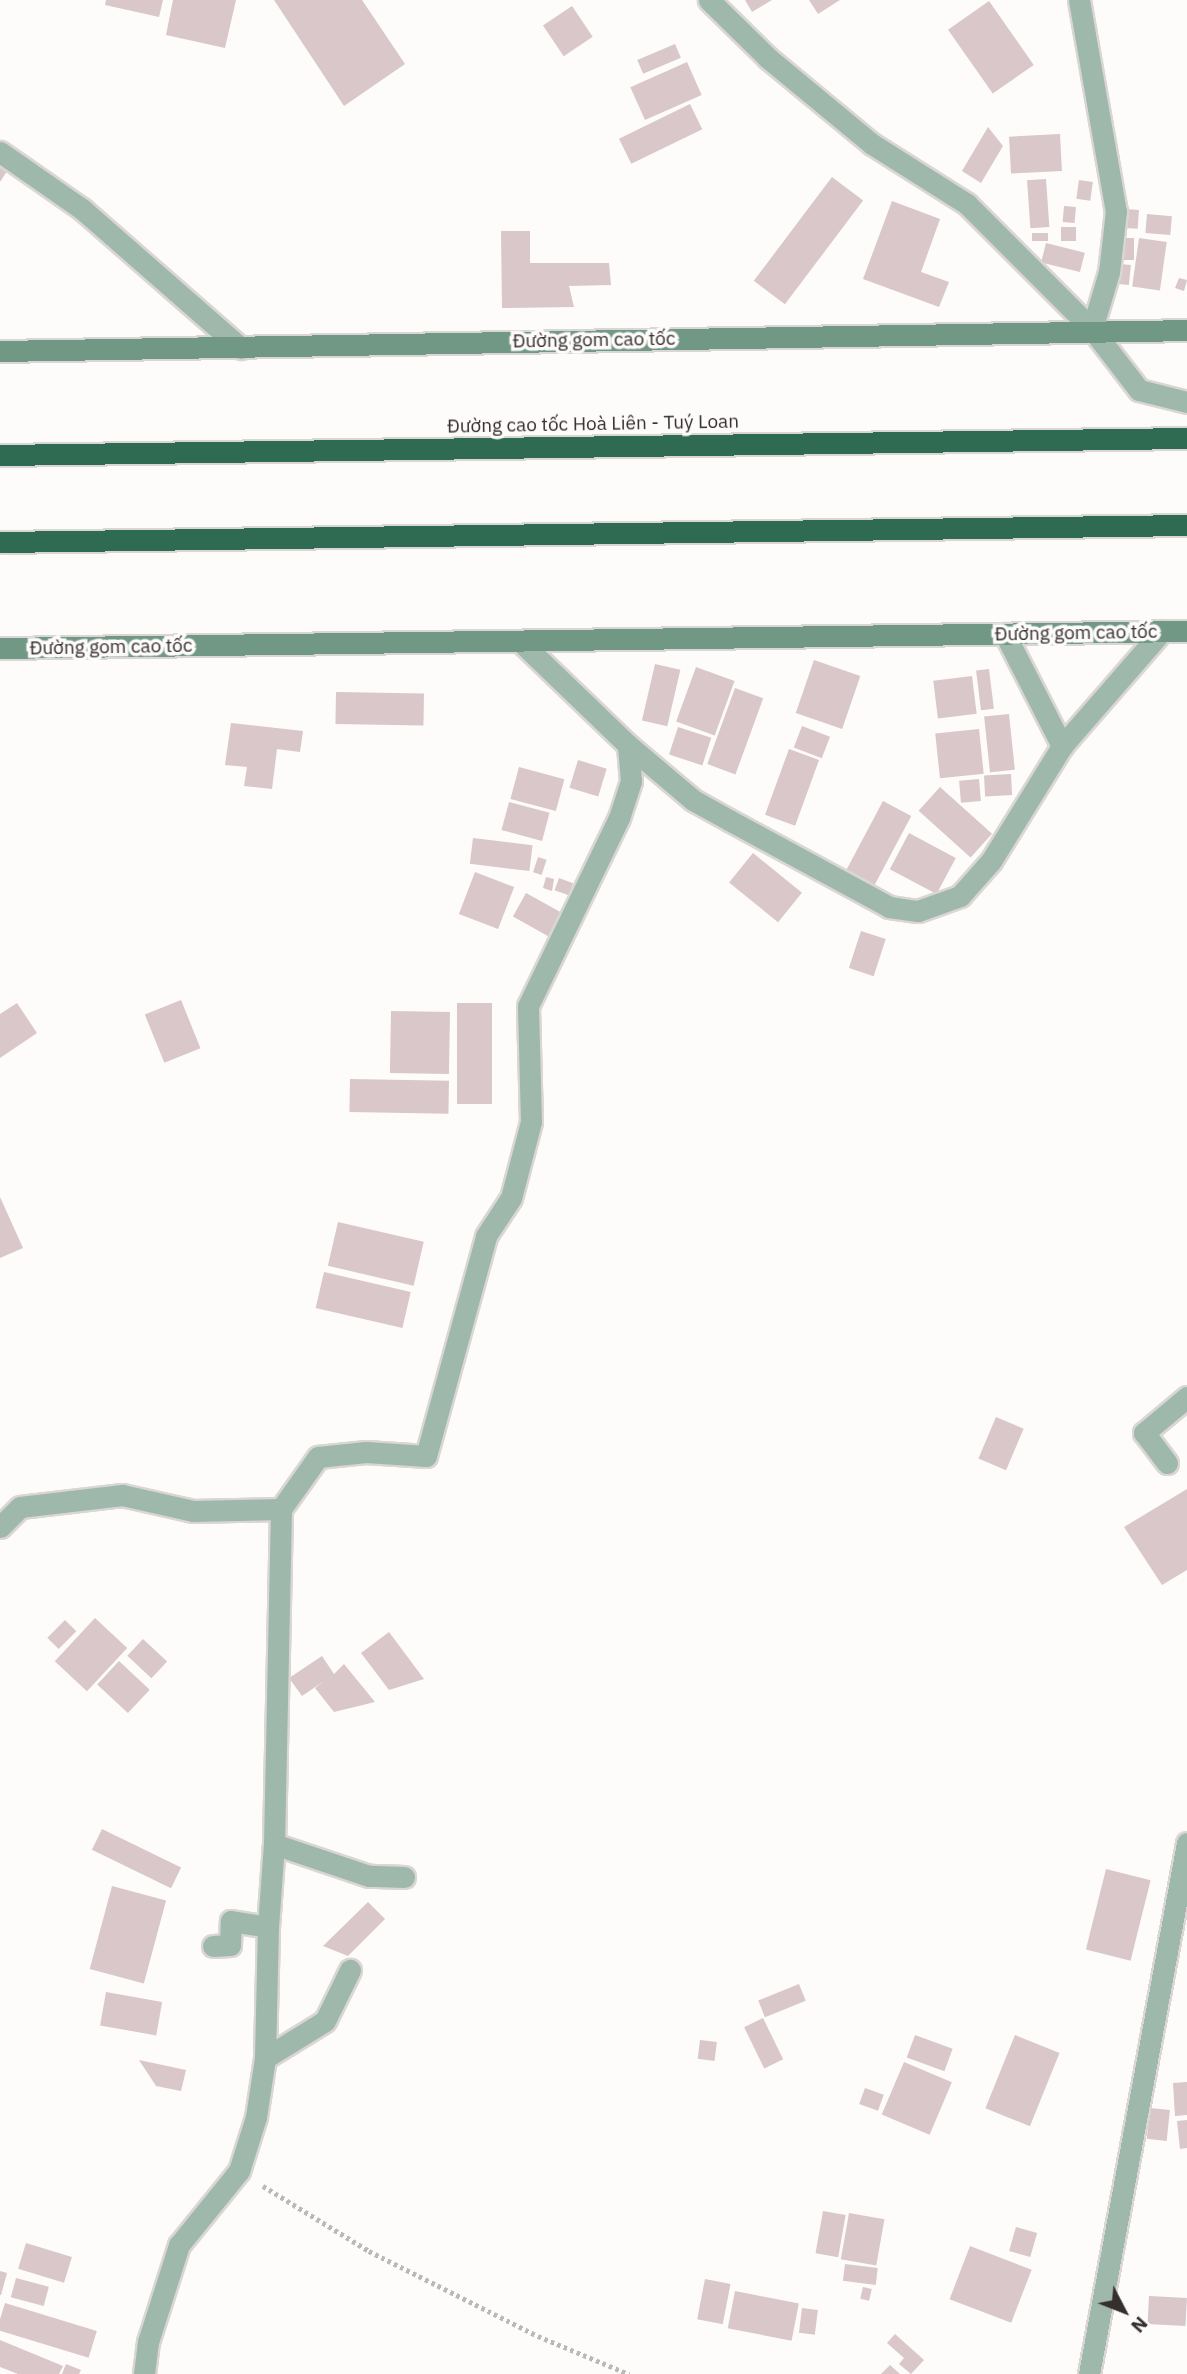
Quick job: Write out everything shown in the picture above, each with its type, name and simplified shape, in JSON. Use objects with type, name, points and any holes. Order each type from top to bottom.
[{"type":"highway","name":"Đường cao tốc Hoà Liên - Tuý Loan","points":[[0,455],[1187,438]]},
{"type":"highway","points":[[0,542],[1187,525]]},
{"type":"main road","name":"Đường gom cao tốc","points":[[0,351],[1091,329],[1187,330]]},
{"type":"main road","name":"Đường gom cao tốc","points":[[0,648],[1187,631]]},
{"type":"street","points":[[709,0],[768,58],[872,144],[967,204],[1091,329],[1139,390],[1187,402]]},
{"type":"street","points":[[1079,0],[1116,211],[1109,271],[1091,329]]},
{"type":"street","points":[[0,152],[82,209],[242,348]]},
{"type":"street","points":[[520,641],[628,745],[693,800],[889,907],[918,911],[960,896],[991,862],[1062,746],[1161,631]]},
{"type":"street","points":[[1005,634],[1062,746]]},
{"type":"street","points":[[144,2374],[148,2342],[179,2245],[239,2171],[256,2117],[265,2057],[268,1927],[274,1844],[281,1509],[318,1457],[366,1452],[426,1456],[486,1236],[511,1198],[531,1122],[528,1006],[619,818],[631,781],[628,745]]},
{"type":"street","points":[[1167,1463],[1144,1433],[1187,1397]]},
{"type":"street","points":[[0,1527],[20,1507],[122,1495],[193,1511],[281,1509]]},
{"type":"street","points":[[1099,2374],[1091,2364],[1187,1843]]},
{"type":"street","points":[[274,1844],[369,1876],[404,1877]]},
{"type":"street","points":[[213,1946],[230,1945],[231,1921],[268,1927]]},
{"type":"street","points":[[265,2057],[325,2021],[350,1970]]},
{"type":"path","points":[[239,2171],[369,2251],[538,2336],[629,2374]]},
{"type":"building","points":[[106,0],[163,0],[159,17],[105,5]]},
{"type":"building","points":[[173,0],[236,0],[225,48],[166,35]]},
{"type":"building","points":[[274,0],[362,0],[405,64],[344,106]]},
{"type":"building","points":[[745,0],[772,0],[752,12]]},
{"type":"building","points":[[809,0],[840,0],[818,14]]},
{"type":"building","points":[[989,1],[1034,65],[993,94],[948,30]]},
{"type":"building","points":[[572,6],[593,37],[564,56],[543,26]]},
{"type":"building","points":[[675,44],[681,58],[643,74],[637,60]]},
{"type":"building","points":[[687,62],[702,95],[645,120],[630,87]]},
{"type":"building","points":[[690,104],[702,129],[631,164],[619,139]]},
{"type":"building","points":[[988,127],[1003,146],[981,183],[962,171]]},
{"type":"building","points":[[1060,134],[1062,171],[1011,174],[1009,137]]},
{"type":"building","points":[[0,162],[9,168],[0,182]]},
{"type":"building","points":[[832,177],[863,200],[785,304],[754,281]]},
{"type":"building","points":[[1046,179],[1049,227],[1030,228],[1027,180]]},
{"type":"building","points":[[1079,180],[1093,182],[1090,201],[1076,199]]},
{"type":"building","points":[[892,201],[940,219],[921,272],[949,282],[939,307],[863,279]]},
{"type":"building","points":[[1064,206],[1076,207],[1075,223],[1063,222]]},
{"type":"building","points":[[1126,209],[1139,210],[1138,229],[1125,228]]},
{"type":"building","points":[[1147,214],[1172,216],[1170,235],[1145,233]]},
{"type":"building","points":[[1061,227],[1076,227],[1076,241],[1061,241]]},
{"type":"building","points":[[501,231],[530,231],[530,263],[609,263],[611,285],[569,286],[574,307],[502,308]]},
{"type":"building","points":[[1032,233],[1048,233],[1048,241],[1032,241]]},
{"type":"building","points":[[1122,238],[1134,238],[1134,260],[1122,260]]},
{"type":"building","points":[[1139,238],[1167,242],[1160,290],[1132,287]]},
{"type":"building","points":[[1046,243],[1085,253],[1080,272],[1041,262]]},
{"type":"building","points":[[1121,264],[1131,265],[1129,285],[1119,284]]},
{"type":"building","points":[[1179,278],[1187,280],[1184,291],[1175,288]]},
{"type":"building","points":[[814,660],[860,676],[842,729],[796,713]]},
{"type":"building","points":[[655,664],[680,670],[667,726],[642,721]]},
{"type":"building","points":[[696,667],[735,681],[715,736],[676,722]]},
{"type":"building","points":[[989,669],[994,709],[981,710],[976,671]]},
{"type":"building","points":[[972,676],[977,714],[938,718],[933,681]]},
{"type":"building","points":[[735,688],[763,698],[735,774],[707,764]]},
{"type":"building","points":[[336,692],[424,694],[423,726],[335,724]]},
{"type":"building","points":[[1009,714],[1015,770],[990,772],[984,717]]},
{"type":"building","points":[[231,723],[303,731],[300,752],[277,749],[272,789],[244,786],[247,767],[225,765]]},
{"type":"building","points":[[802,726],[830,737],[822,758],[794,747]]},
{"type":"building","points":[[678,727],[711,738],[702,765],[669,755]]},
{"type":"building","points":[[979,729],[984,774],[940,778],[935,734]]},
{"type":"building","points":[[789,749],[819,760],[795,826],[765,815]]},
{"type":"building","points":[[578,760],[607,769],[598,797],[570,788]]},
{"type":"building","points":[[519,767],[564,779],[556,811],[510,799]]},
{"type":"building","points":[[1011,774],[1012,795],[985,796],[984,775]]},
{"type":"building","points":[[979,779],[981,801],[961,803],[959,781]]},
{"type":"building","points":[[940,787],[992,834],[971,858],[919,811]]},
{"type":"building","points":[[883,801],[911,816],[874,886],[846,871]]},
{"type":"building","points":[[509,802],[550,813],[542,841],[501,830]]},
{"type":"building","points":[[909,833],[956,858],[937,894],[890,869]]},
{"type":"building","points":[[473,838],[533,845],[529,871],[470,864]]},
{"type":"building","points":[[753,853],[802,893],[778,922],[729,883]]},
{"type":"building","points":[[538,857],[547,860],[542,875],[533,872]]},
{"type":"building","points":[[475,872],[514,887],[498,929],[459,914]]},
{"type":"building","points":[[546,877],[554,879],[552,891],[543,888]]},
{"type":"building","points":[[559,878],[573,883],[569,895],[555,890]]},
{"type":"building","points":[[526,893],[565,915],[552,938],[513,917]]},
{"type":"building","points":[[861,931],[886,939],[874,976],[849,968]]},
{"type":"building","points":[[181,1000],[200,1048],[164,1063],[145,1015]]},
{"type":"building","points":[[17,1003],[37,1033],[0,1058],[0,1014]]},
{"type":"building","points":[[457,1003],[492,1003],[492,1104],[457,1104]]},
{"type":"building","points":[[391,1011],[450,1012],[449,1074],[390,1073]]},
{"type":"building","points":[[350,1079],[449,1081],[448,1114],[349,1112]]},
{"type":"building","points":[[0,1197],[23,1248],[0,1258]]},
{"type":"building","points":[[338,1222],[424,1242],[414,1286],[328,1266]]},
{"type":"building","points":[[324,1272],[411,1292],[402,1328],[316,1308]]},
{"type":"building","points":[[996,1417],[1024,1429],[1006,1470],[978,1458]]},
{"type":"building","points":[[1187,1489],[1187,1570],[1162,1585],[1124,1527]]},
{"type":"building","points":[[95,1618],[127,1648],[87,1691],[55,1661]]},
{"type":"building","points":[[65,1620],[76,1631],[59,1649],[47,1638]]},
{"type":"building","points":[[389,1632],[424,1679],[389,1690],[361,1653]]},
{"type":"building","points":[[143,1639],[167,1662],[151,1678],[127,1656]]},
{"type":"building","points":[[322,1656],[334,1674],[344,1664],[375,1702],[334,1712],[315,1688],[324,1681],[302,1696],[289,1678]]},
{"type":"building","points":[[119,1661],[150,1690],[128,1713],[97,1684]]},
{"type":"building","points":[[102,1829],[181,1868],[171,1888],[92,1850]]},
{"type":"building","points":[[1106,1869],[1151,1880],[1131,1961],[1086,1950]]},
{"type":"building","points":[[112,1886],[166,1900],[144,1984],[90,1969]]},
{"type":"building","points":[[368,1902],[385,1919],[348,1956],[323,1946]]},
{"type":"building","points":[[799,1984],[806,2001],[765,2017],[758,2000]]},
{"type":"building","points":[[106,1992],[162,2002],[156,2035],[100,2025]]},
{"type":"building","points":[[763,2018],[783,2059],[764,2069],[744,2027]]},
{"type":"building","points":[[915,2035],[953,2049],[944,2071],[907,2058]]},
{"type":"building","points":[[1015,2035],[1060,2053],[1030,2126],[985,2108]]},
{"type":"building","points":[[700,2040],[717,2042],[715,2061],[698,2059]]},
{"type":"building","points":[[139,2060],[186,2070],[181,2091],[156,2086]]},
{"type":"building","points":[[904,2062],[952,2082],[930,2135],[882,2114]]},
{"type":"building","points":[[1187,2082],[1187,2115],[1175,2116],[1173,2083]]},
{"type":"building","points":[[865,2088],[884,2095],[878,2111],[859,2104]]},
{"type":"building","points":[[1150,2108],[1170,2110],[1167,2141],[1147,2139]]},
{"type":"building","points":[[1187,2120],[1187,2148],[1180,2149],[1177,2121]]},
{"type":"building","points":[[823,2211],[846,2215],[838,2257],[816,2253]]},
{"type":"building","points":[[849,2213],[884,2219],[876,2266],[841,2259]]},
{"type":"building","points":[[1016,2227],[1037,2233],[1030,2257],[1009,2251]]},
{"type":"building","points":[[26,2243],[72,2257],[64,2283],[18,2269]]},
{"type":"building","points":[[970,2246],[1032,2270],[1011,2323],[950,2299]]},
{"type":"building","points":[[845,2264],[878,2268],[876,2285],[843,2281]]},
{"type":"building","points":[[0,2271],[7,2273],[1,2295],[0,2295]]},
{"type":"building","points":[[16,2278],[49,2287],[44,2306],[11,2297]]},
{"type":"building","points":[[705,2279],[731,2284],[723,2324],[697,2319]]},
{"type":"building","points":[[863,2287],[872,2289],[869,2301],[860,2299]]},
{"type":"building","points":[[735,2291],[799,2303],[792,2341],[728,2328]]},
{"type":"building","points":[[1149,2296],[1187,2298],[1185,2326],[1148,2324]]},
{"type":"building","points":[[5,2303],[97,2331],[89,2358],[0,2331]]},
{"type":"building","points":[[802,2308],[818,2310],[815,2335],[799,2333]]},
{"type":"building","points":[[895,2334],[924,2360],[911,2374],[899,2364],[904,2358],[887,2343]]},
{"type":"building","points":[[0,2340],[63,2366],[59,2374],[18,2374],[0,2367]]},
{"type":"building","points":[[66,2364],[81,2370],[79,2374],[62,2374]]},
{"type":"building","points":[[890,2365],[900,2374],[881,2374]]}]
